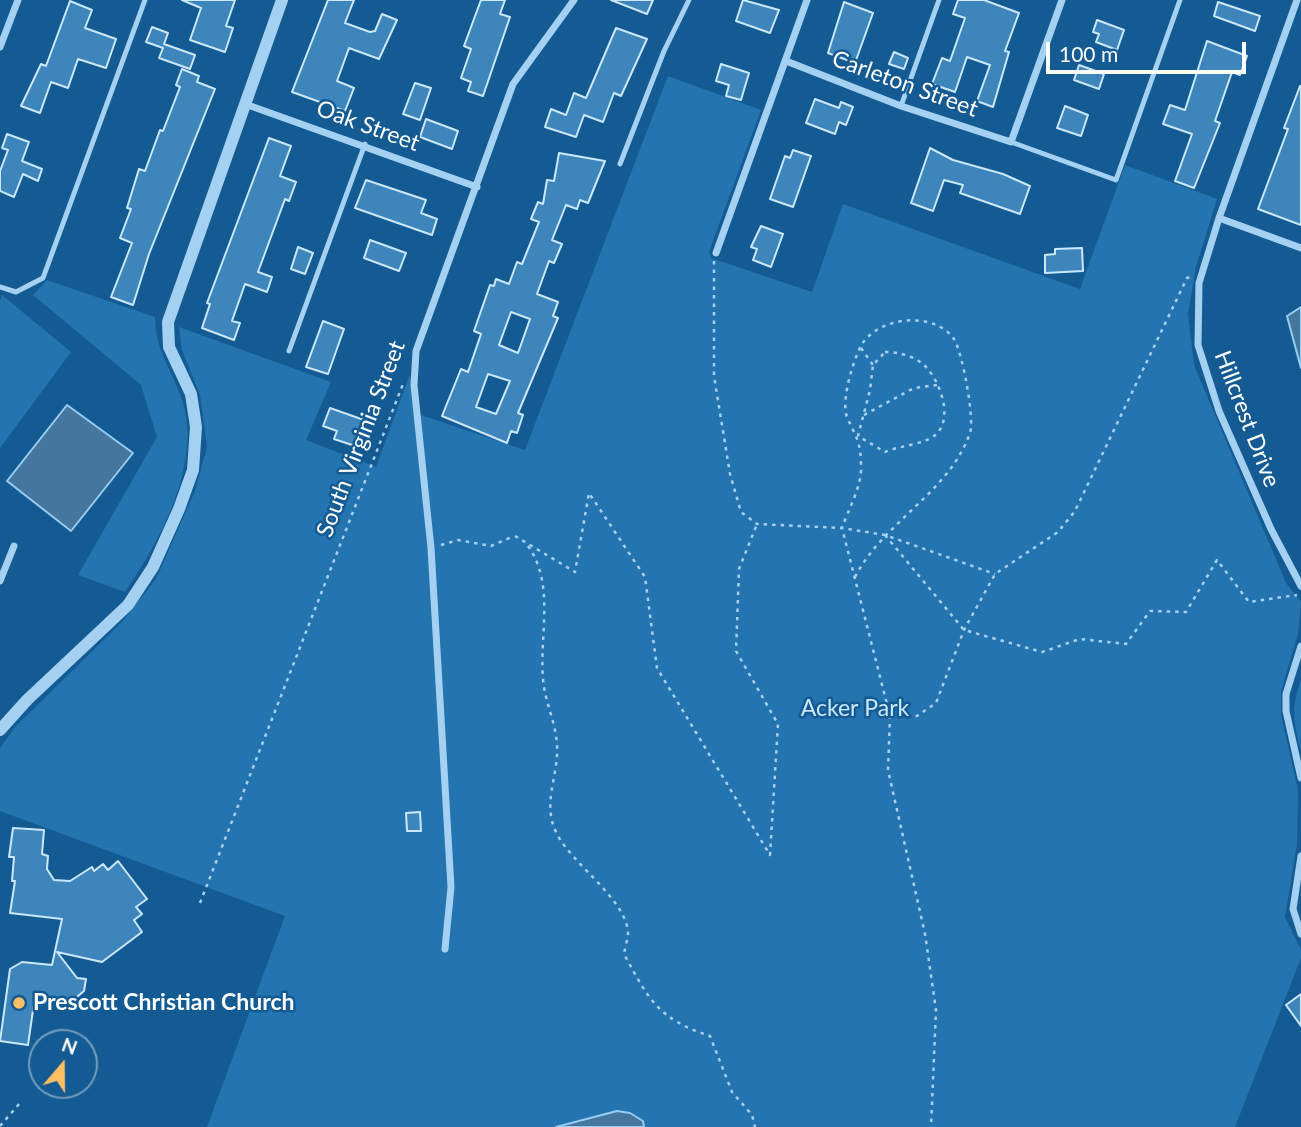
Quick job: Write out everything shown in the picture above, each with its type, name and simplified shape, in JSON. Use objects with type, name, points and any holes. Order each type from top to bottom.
[{"type":"street","points":[[0,47],[18,0]]},
{"type":"street","points":[[0,730],[27,699],[128,605],[153,567],[179,509],[193,470],[196,427],[191,394],[170,347],[168,322],[282,0]]},
{"type":"street","name":"South Virginia Street","points":[[445,949],[451,887],[431,548],[414,385],[416,351],[513,84],[574,0]]},
{"type":"street","points":[[716,253],[807,0]]},
{"type":"street","points":[[1011,142],[1062,0]]},
{"type":"street","name":"Hillcrest Drive","points":[[1297,0],[1219,218],[1202,274],[1198,345],[1219,411],[1270,529],[1301,586]]},
{"type":"street","name":"Carleton Street","points":[[786,61],[901,106],[1011,142]]},
{"type":"street","name":"Oak Street","points":[[245,104],[365,144],[477,187]]},
{"type":"street","points":[[1219,218],[1301,248]]},
{"type":"street","points":[[0,581],[14,546]]},
{"type":"street","points":[[1301,646],[1286,694],[1286,711],[1301,778]]},
{"type":"street","points":[[1301,856],[1293,909],[1301,934]]},
{"type":"lane","points":[[0,287],[16,292],[43,278],[145,0]]},
{"type":"lane","points":[[620,164],[664,51],[689,0]]},
{"type":"lane","points":[[901,106],[939,0]]},
{"type":"lane","points":[[1011,142],[1116,180],[1180,0]]},
{"type":"lane","points":[[289,351],[365,144]]},
{"type":"path","points":[[716,253],[713,264],[714,376],[741,512],[757,524],[842,528],[886,535],[995,574]]},
{"type":"path","points":[[890,716],[917,716],[936,703],[964,630],[995,574],[1058,532],[1075,511],[1187,278],[1202,274]]},
{"type":"path","points":[[855,577],[863,561],[886,535],[947,475],[961,454],[971,429],[970,396],[954,339],[934,325],[911,318],[883,326],[860,346],[849,379],[846,415],[858,436],[885,452],[902,444],[930,439],[940,430],[944,419],[943,400],[924,364],[901,352],[886,352],[873,365],[858,436],[862,470],[842,528],[890,716],[888,770],[925,934],[936,1010],[931,1127]]},
{"type":"path","points":[[860,346],[873,365]]},
{"type":"path","name":"South Virginia Street","points":[[201,903],[406,376]]},
{"type":"path","points":[[864,415],[914,388],[937,385]]},
{"type":"path","points":[[515,536],[575,572],[589,493],[645,577],[657,668],[770,855],[778,724],[736,652],[739,569],[757,524]]},
{"type":"path","points":[[886,535],[964,630],[1042,652],[1080,639],[1126,644],[1150,611],[1186,612],[1217,560],[1250,602],[1301,594]]},
{"type":"path","points":[[431,548],[458,540],[491,546],[515,536]]},
{"type":"path","points":[[515,536],[526,542],[536,557],[544,588],[544,685],[557,745],[548,804],[556,834],[583,869],[613,898],[628,931],[624,954],[649,1001],[681,1027],[710,1036],[732,1092],[752,1115],[755,1127]]},
{"type":"path","points":[[0,1126],[20,1103]]},
{"type":"green space","name":"Acker Park","points":[[668,76],[761,110],[709,252],[711,258],[812,292],[843,204],[1080,289],[1125,165],[1217,199],[1196,267],[1188,314],[1194,365],[1286,583],[1301,602],[1298,634],[1281,691],[1281,715],[1298,790],[1297,844],[1285,917],[1301,950],[1301,958],[1235,1127],[207,1127],[285,916],[0,811],[0,748],[16,726],[122,622],[156,579],[195,491],[207,447],[200,395],[182,350],[179,327],[331,382],[306,440],[376,467],[410,374],[415,421],[418,414],[525,450]]},
{"type":"green space","points":[[47,280],[155,317],[161,351],[183,403],[187,427],[182,477],[163,527],[125,592],[78,575],[157,437],[141,385],[33,295]]},
{"type":"green space","points":[[2,295],[71,352],[0,448],[0,301]]},
{"type":"green space","points":[[1301,680],[1301,750],[1294,715]]},
{"type":"shaded area","points":[[1301,307],[1301,368],[1287,316]]},
{"type":"shaded area","points":[[67,405],[133,453],[71,531],[7,481]]},
{"type":"shaded area","points":[[617,1111],[630,1113],[643,1121],[644,1127],[556,1127]]},
{"type":"building","points":[[182,0],[235,0],[226,26],[233,28],[225,52],[190,40],[201,8]]},
{"type":"building","points":[[328,0],[354,0],[345,23],[370,32],[375,31],[382,14],[397,20],[379,59],[349,48],[337,81],[354,88],[345,111],[292,92]]},
{"type":"building","points":[[481,0],[505,0],[500,14],[510,17],[483,96],[468,91],[471,82],[461,78],[471,49],[464,46]]},
{"type":"building","points":[[611,0],[653,0],[647,14]]},
{"type":"building","points":[[743,0],[779,10],[770,33],[736,21]]},
{"type":"building","points":[[958,0],[984,0],[1019,13],[1005,51],[1009,52],[993,107],[977,101],[990,65],[967,57],[955,92],[932,84],[942,58],[950,61],[965,18],[953,14]]},
{"type":"building","points":[[70,1],[92,10],[85,28],[116,39],[106,68],[78,59],[68,88],[51,82],[40,113],[21,106],[41,64],[46,66]]},
{"type":"building","points":[[844,2],[873,13],[855,63],[828,53]]},
{"type":"building","points":[[1218,2],[1260,16],[1255,31],[1214,16]]},
{"type":"building","points":[[1097,20],[1124,30],[1117,50],[1096,42],[1099,34],[1093,32]]},
{"type":"building","points":[[152,27],[168,33],[164,44],[195,55],[190,69],[159,58],[163,48],[146,42]]},
{"type":"building","points":[[616,28],[647,39],[621,96],[614,93],[603,122],[584,115],[576,137],[545,127],[551,109],[566,115],[574,93],[586,98]]},
{"type":"building","points":[[1207,41],[1247,56],[1240,75],[1232,72],[1215,121],[1220,123],[1194,188],[1175,181],[1192,134],[1163,124],[1170,105],[1185,110]]},
{"type":"building","points":[[894,52],[908,58],[904,69],[889,64]]},
{"type":"building","points":[[721,64],[749,73],[741,100],[726,96],[729,85],[716,81]]},
{"type":"building","points":[[1079,65],[1104,74],[1099,89],[1074,80]]},
{"type":"building","points":[[182,69],[199,76],[197,82],[215,89],[149,254],[133,305],[111,297],[132,243],[120,238],[131,209],[127,208],[139,169],[145,171],[160,130],[163,131],[180,87],[176,85]]},
{"type":"building","points":[[415,83],[431,88],[420,120],[403,114]]},
{"type":"building","points":[[1300,86],[1301,225],[1258,209],[1288,129],[1284,128]]},
{"type":"building","points":[[815,99],[839,108],[841,102],[853,107],[846,125],[839,122],[835,134],[806,123]]},
{"type":"building","points":[[1065,106],[1088,115],[1081,136],[1057,128]]},
{"type":"building","points":[[426,119],[458,131],[452,149],[420,137]]},
{"type":"building","points":[[7,134],[29,142],[22,161],[42,169],[38,181],[23,174],[14,197],[0,191],[0,171],[8,150],[2,148]]},
{"type":"building","points":[[269,138],[291,146],[280,176],[296,182],[289,201],[285,199],[258,272],[272,277],[267,292],[245,284],[232,321],[240,323],[234,340],[202,328],[210,304],[207,303]]},
{"type":"building","points":[[930,148],[953,160],[1003,174],[1030,186],[1020,214],[960,193],[963,185],[944,180],[933,211],[911,203]]},
{"type":"building","points":[[793,150],[811,156],[793,207],[770,199],[785,156],[790,158]]},
{"type":"building","points":[[559,153],[605,161],[588,203],[580,200],[577,209],[566,205],[552,240],[562,244],[554,263],[549,261],[537,294],[558,302],[553,316],[558,318],[518,413],[523,415],[517,433],[511,431],[507,443],[442,416],[461,369],[468,372],[481,334],[474,331],[490,285],[494,286],[496,279],[509,284],[517,262],[522,264],[539,222],[531,219],[538,202],[543,204],[547,180],[554,181]],"holes":[[[511,312],[530,319],[518,353],[499,345]],[[488,374],[510,381],[496,414],[476,407]]]},
{"type":"building","points":[[366,180],[426,200],[421,213],[437,219],[432,235],[355,208]]},
{"type":"building","points":[[761,226],[783,234],[771,267],[753,260],[757,249],[751,247]]},
{"type":"building","points":[[370,240],[406,253],[399,271],[364,258]]},
{"type":"building","points":[[298,247],[313,253],[305,274],[291,269]]},
{"type":"building","points":[[1082,248],[1083,271],[1045,273],[1045,255],[1055,254],[1055,249]]},
{"type":"building","points":[[323,321],[344,329],[328,374],[306,367]]},
{"type":"building","points":[[330,408],[364,420],[355,446],[334,439],[337,431],[323,426]]},
{"type":"building","points":[[420,812],[421,831],[407,831],[406,813]]},
{"type":"building","points":[[13,828],[44,830],[42,854],[48,856],[47,869],[54,880],[70,881],[92,867],[94,871],[103,864],[108,870],[118,861],[147,899],[136,907],[142,914],[134,920],[142,932],[102,962],[57,952],[77,978],[86,979],[84,991],[65,1007],[59,999],[35,996],[30,1029],[28,1029],[28,1045],[0,1041],[10,969],[22,962],[52,965],[62,919],[10,913],[15,881],[12,881],[14,857],[9,857]]},
{"type":"building","points":[[1301,994],[1301,1026],[1286,1005]]},
{"type":"place","name":"Prescott Christian Church","points":[[19,1003]]}]
